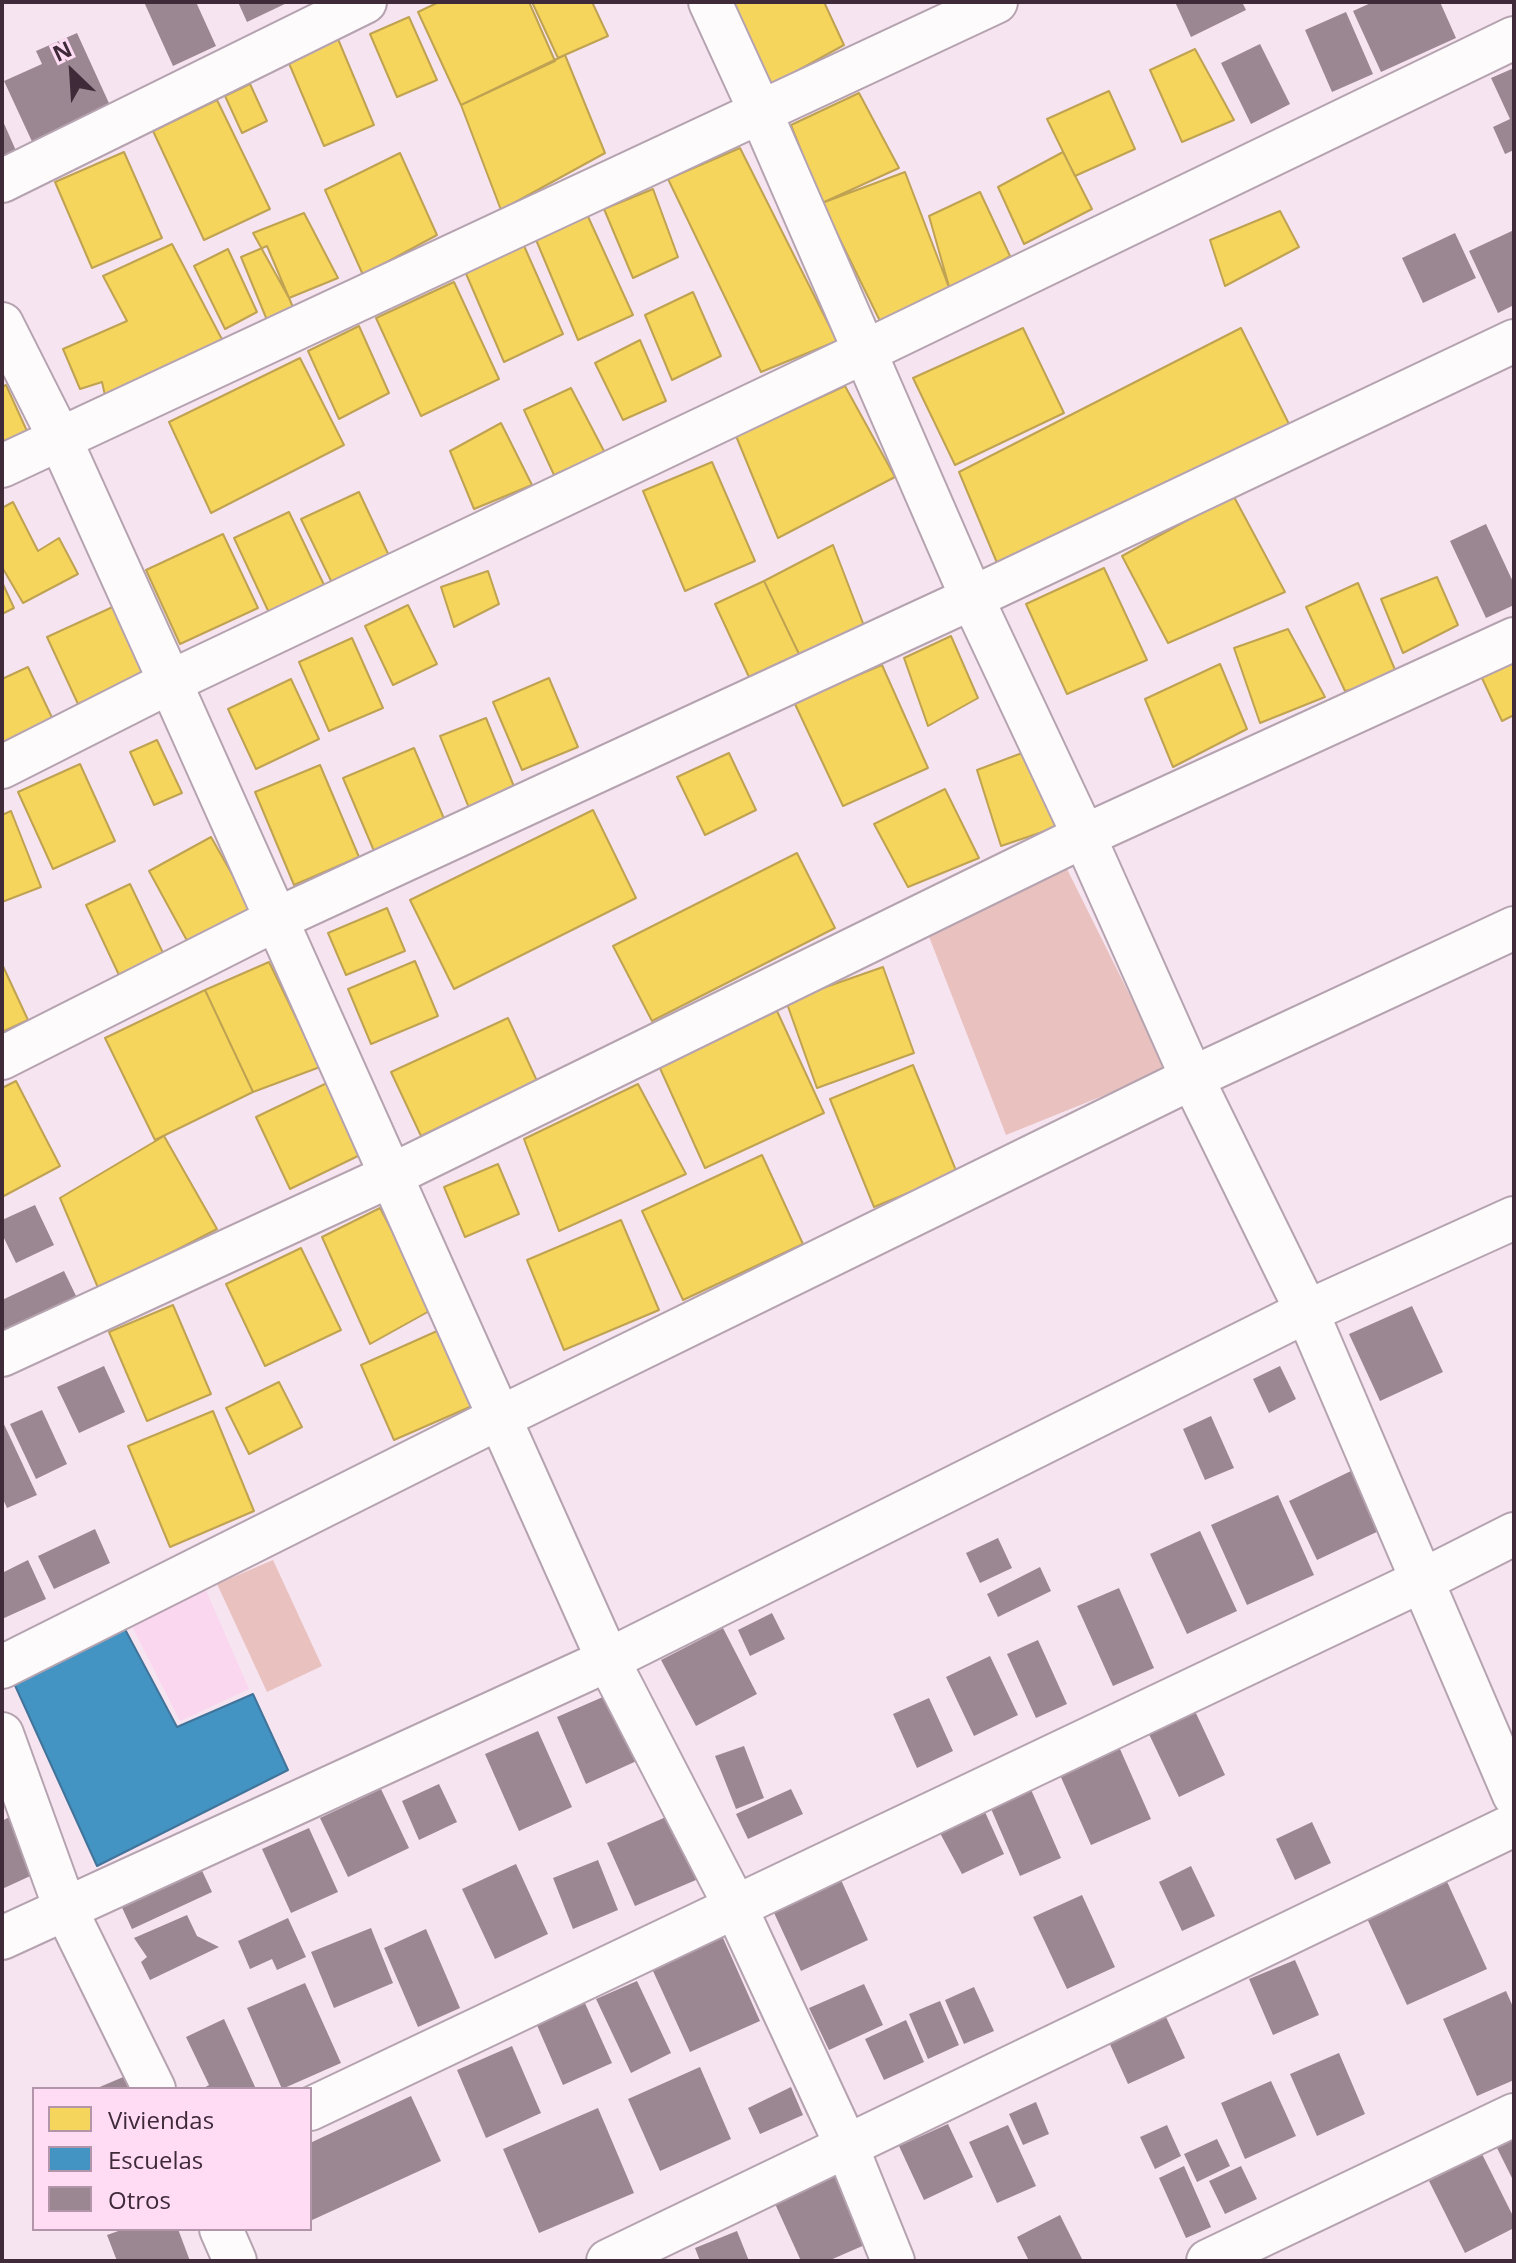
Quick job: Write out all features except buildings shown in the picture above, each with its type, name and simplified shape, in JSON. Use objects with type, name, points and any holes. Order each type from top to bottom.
[{"type":"street","points":[[2,181],[365,2]]},
{"type":"street","points":[[710,2],[972,598],[1084,836],[1192,1078],[1307,1312],[1514,1795]]},
{"type":"street","points":[[2,466],[996,2]]},
{"type":"street","points":[[2,767],[170,682],[1514,38]]},
{"type":"street","points":[[2,324],[60,439],[608,1660],[735,1906],[847,2147],[893,2261]]},
{"type":"street","points":[[2,1058],[277,919],[972,598],[1514,341]]},
{"type":"street","points":[[2,1355],[392,1175],[1084,836],[1514,639]]},
{"type":"street","points":[[2,1667],[499,1418],[1192,1078],[1514,928]]},
{"type":"street","points":[[2,1938],[608,1660],[1307,1312],[1514,1218]]},
{"type":"street","points":[[312,2108],[1514,1534]]},
{"type":"street","points":[[2,1734],[65,1908],[153,2087]]},
{"type":"street","points":[[608,2261],[1514,1825]]},
{"type":"street","points":[[1208,2261],[1514,2115]]},
{"type":"street","points":[[222,2231],[235,2261]]},
{"type":"shaded area","points":[[1066,867],[1167,1070],[1006,1135],[928,934]]},
{"type":"shaded area","points":[[273,1560],[322,1666],[267,1692],[217,1584]]},
{"type":"shaded area","points":[[204,1586],[249,1689],[180,1721],[130,1622]]}]
